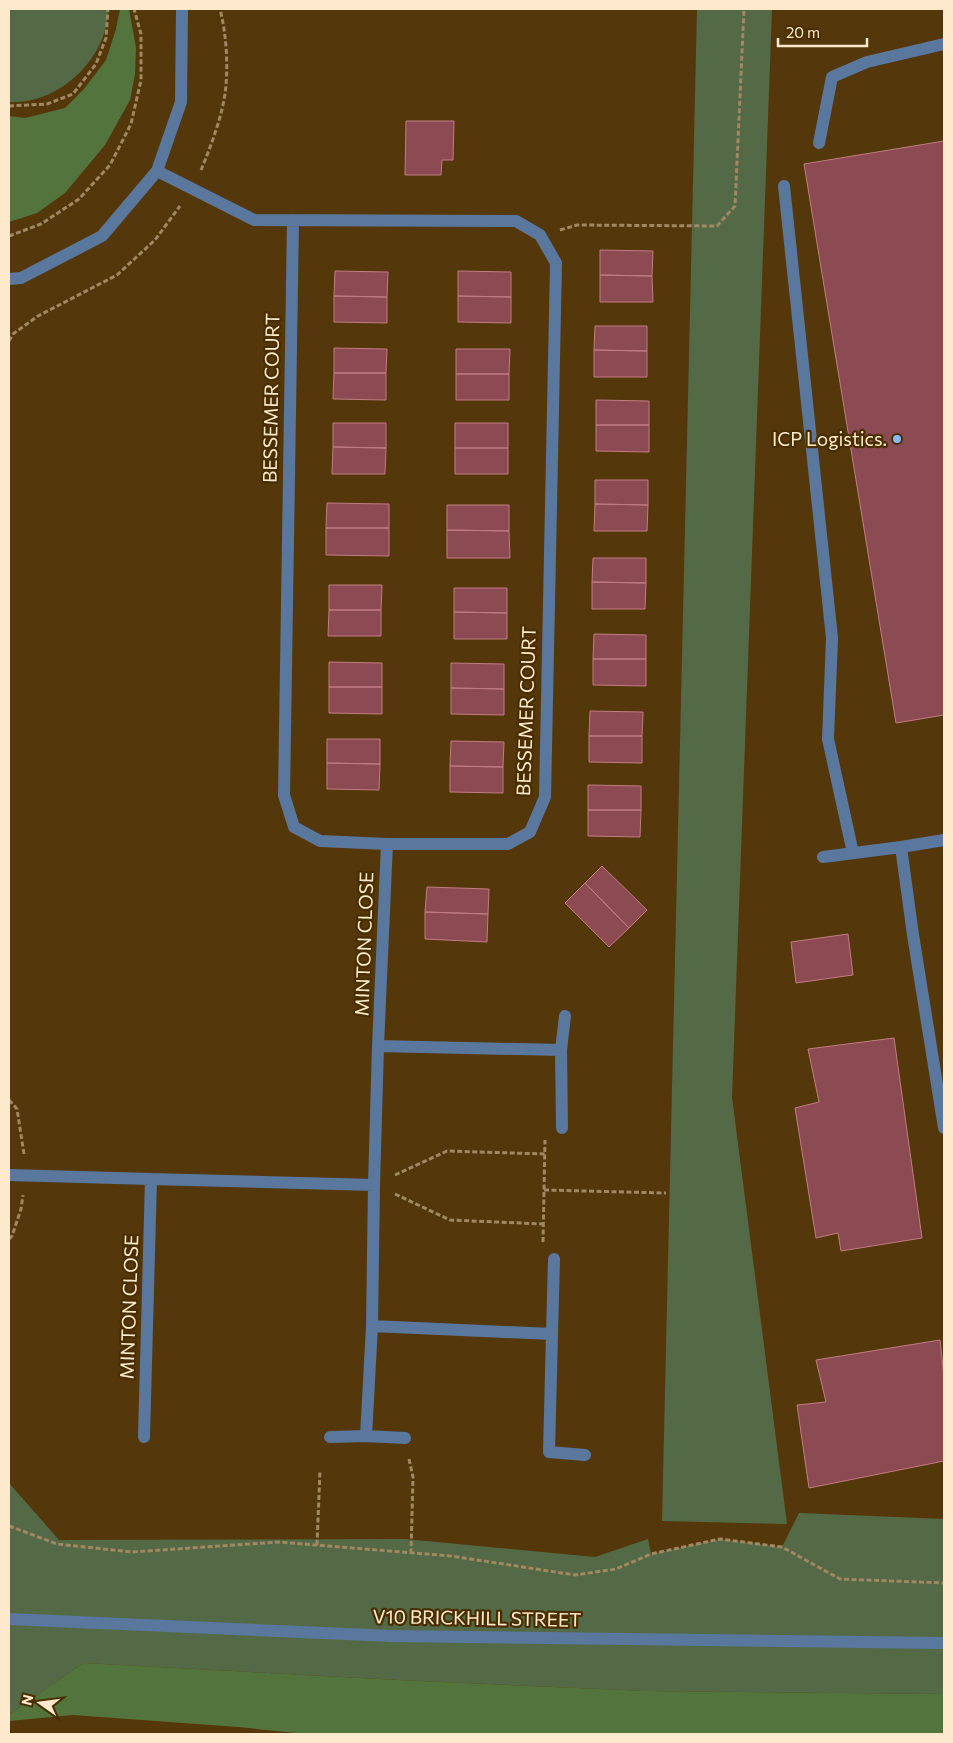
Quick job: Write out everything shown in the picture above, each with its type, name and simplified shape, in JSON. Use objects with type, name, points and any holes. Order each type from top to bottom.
[{"type":"street","points":[[9,279],[21,278],[102,236],[157,171],[181,102],[182,9]]},
{"type":"street","points":[[819,142],[832,77],[867,62],[944,44]]},
{"type":"street","name":"BESSEMER COURT","points":[[157,171],[254,220],[293,220],[516,221],[540,235],[556,263],[545,797],[530,832],[508,844],[387,844],[320,841],[294,827],[284,795],[293,220]]},
{"type":"street","points":[[784,186],[832,638],[828,739],[853,853]]},
{"type":"street","points":[[823,857],[944,840]]},
{"type":"street","name":"MINTON CLOSE","points":[[366,1436],[372,1326],[378,1046],[387,844]]},
{"type":"street","points":[[901,847],[944,1128]]},
{"type":"street","points":[[562,1128],[561,1050],[565,1016]]},
{"type":"street","points":[[378,1046],[561,1050]]},
{"type":"street","points":[[9,1175],[374,1185]]},
{"type":"street","name":"MINTON CLOSE","points":[[144,1437],[151,1179]]},
{"type":"street","points":[[554,1259],[549,1452],[585,1455]]},
{"type":"street","points":[[372,1326],[552,1334]]},
{"type":"street","points":[[330,1437],[405,1438]]},
{"type":"street","name":"V10 BRICKHILL STREET","points":[[9,1619],[391,1636],[944,1643]]},
{"type":"path","points":[[9,106],[47,104],[73,94],[96,64],[106,38],[108,9]]},
{"type":"path","points":[[9,236],[42,224],[79,199],[110,165],[131,124],[142,80],[141,34],[134,9]]},
{"type":"path","points":[[540,235],[577,226],[717,226],[735,206],[744,9]]},
{"type":"path","points":[[554,1259],[543,1247],[545,1132],[562,1128]]},
{"type":"path","points":[[374,1185],[447,1151],[544,1154]]},
{"type":"path","points":[[374,1185],[450,1220],[543,1224]]},
{"type":"path","points":[[544,1190],[666,1193]]},
{"type":"path","points":[[405,1438],[413,1477],[412,1553]]},
{"type":"path","points":[[317,1545],[320,1470]]},
{"type":"path","points":[[9,1526],[57,1544],[132,1552],[278,1542],[452,1556],[575,1575],[616,1569],[651,1554],[720,1539],[782,1547],[840,1580],[944,1583]]},
{"type":"green space","points":[[9,9],[108,9],[106,27],[100,45],[90,61],[77,75],[62,87],[46,96],[28,101],[9,102]]},
{"type":"green space","points":[[120,9],[129,9],[136,48],[135,74],[130,100],[105,145],[65,193],[37,213],[9,222],[9,116],[25,118],[65,108],[84,89],[106,60]]},
{"type":"green space","points":[[697,9],[772,9],[732,1097],[787,1524],[662,1521]]},
{"type":"green space","points":[[9,1483],[59,1540],[405,1539],[595,1557],[648,1539],[651,1554],[720,1539],[782,1547],[799,1513],[944,1519],[944,1694],[646,1691],[83,1663],[9,1715]]},
{"type":"green space","points":[[83,1663],[646,1691],[944,1694],[944,1734],[306,1734],[73,1715],[9,1721],[9,1715]]},
{"type":"building","points":[[406,121],[454,121],[453,160],[442,160],[441,175],[405,175]]},
{"type":"building","name":"ICP Logistics.","points":[[944,141],[944,715],[896,723],[804,164]]},
{"type":"building","points":[[600,250],[653,251],[652,276],[600,275]]},
{"type":"building","points":[[335,271],[388,272],[387,297],[334,296]]},
{"type":"building","points":[[458,271],[511,272],[511,297],[458,296]]},
{"type":"building","points":[[600,275],[652,276],[653,302],[600,302]]},
{"type":"building","points":[[334,296],[387,297],[387,323],[334,322]]},
{"type":"building","points":[[458,296],[511,297],[511,323],[458,322]]},
{"type":"building","points":[[595,326],[647,326],[647,351],[594,350]]},
{"type":"building","points":[[334,348],[387,349],[386,373],[334,373]]},
{"type":"building","points":[[456,349],[510,349],[509,374],[456,374]]},
{"type":"building","points":[[594,350],[647,351],[647,377],[594,377]]},
{"type":"building","points":[[334,373],[386,373],[386,400],[333,399]]},
{"type":"building","points":[[456,374],[509,374],[509,400],[456,400]]},
{"type":"building","points":[[596,400],[649,401],[649,425],[596,425]]},
{"type":"building","points":[[333,423],[386,423],[386,448],[333,447]]},
{"type":"building","points":[[455,423],[508,423],[508,448],[455,448]]},
{"type":"building","points":[[596,425],[649,425],[649,452],[596,451]]},
{"type":"building","points":[[333,447],[386,448],[385,474],[332,474]]},
{"type":"building","points":[[455,448],[508,448],[508,474],[455,474]]},
{"type":"building","points":[[595,480],[648,480],[648,505],[595,504]]},
{"type":"building","points":[[327,503],[389,504],[389,528],[326,528]]},
{"type":"building","points":[[595,504],[648,505],[647,531],[594,531]]},
{"type":"building","points":[[447,505],[509,505],[509,531],[447,530]]},
{"type":"building","points":[[326,528],[389,528],[389,556],[326,555]]},
{"type":"building","points":[[447,530],[509,531],[510,558],[447,558]]},
{"type":"building","points":[[593,558],[646,558],[646,583],[592,582]]},
{"type":"building","points":[[592,582],[646,583],[645,609],[592,609]]},
{"type":"building","points":[[329,585],[382,585],[381,610],[329,610]]},
{"type":"building","points":[[454,588],[507,588],[507,613],[454,612]]},
{"type":"building","points":[[329,610],[381,610],[381,636],[328,636]]},
{"type":"building","points":[[454,612],[507,613],[507,639],[454,639]]},
{"type":"building","points":[[594,634],[646,635],[646,659],[593,659]]},
{"type":"building","points":[[593,659],[646,659],[646,686],[593,685]]},
{"type":"building","points":[[329,662],[382,663],[382,687],[329,687]]},
{"type":"building","points":[[451,663],[504,664],[504,689],[451,688]]},
{"type":"building","points":[[329,687],[382,687],[382,714],[329,713]]},
{"type":"building","points":[[451,688],[504,689],[504,715],[451,714]]},
{"type":"building","points":[[590,711],[643,712],[642,736],[589,736]]},
{"type":"building","points":[[589,736],[642,736],[642,763],[589,762]]},
{"type":"building","points":[[327,739],[380,739],[380,764],[327,763]]},
{"type":"building","points":[[451,741],[504,742],[503,767],[450,766]]},
{"type":"building","points":[[327,763],[380,764],[379,790],[327,789]]},
{"type":"building","points":[[450,766],[503,767],[503,793],[450,792]]},
{"type":"building","points":[[588,785],[641,786],[641,810],[588,810]]},
{"type":"building","points":[[588,810],[641,810],[640,837],[588,836]]},
{"type":"building","points":[[602,866],[647,910],[629,928],[585,883]]},
{"type":"building","points":[[585,883],[629,928],[609,947],[565,903]]},
{"type":"building","points":[[427,887],[489,889],[488,914],[425,912]]},
{"type":"building","points":[[425,912],[488,914],[487,942],[425,939]]},
{"type":"building","points":[[848,934],[853,975],[796,983],[791,942]]},
{"type":"building","points":[[894,1038],[922,1238],[841,1251],[838,1233],[816,1238],[795,1108],[819,1102],[808,1049]]},
{"type":"building","points":[[940,1340],[944,1377],[944,1461],[809,1488],[797,1405],[826,1402],[816,1360]]},
{"type":"place","name":"ICP Logistics.","points":[[897,439]]}]
